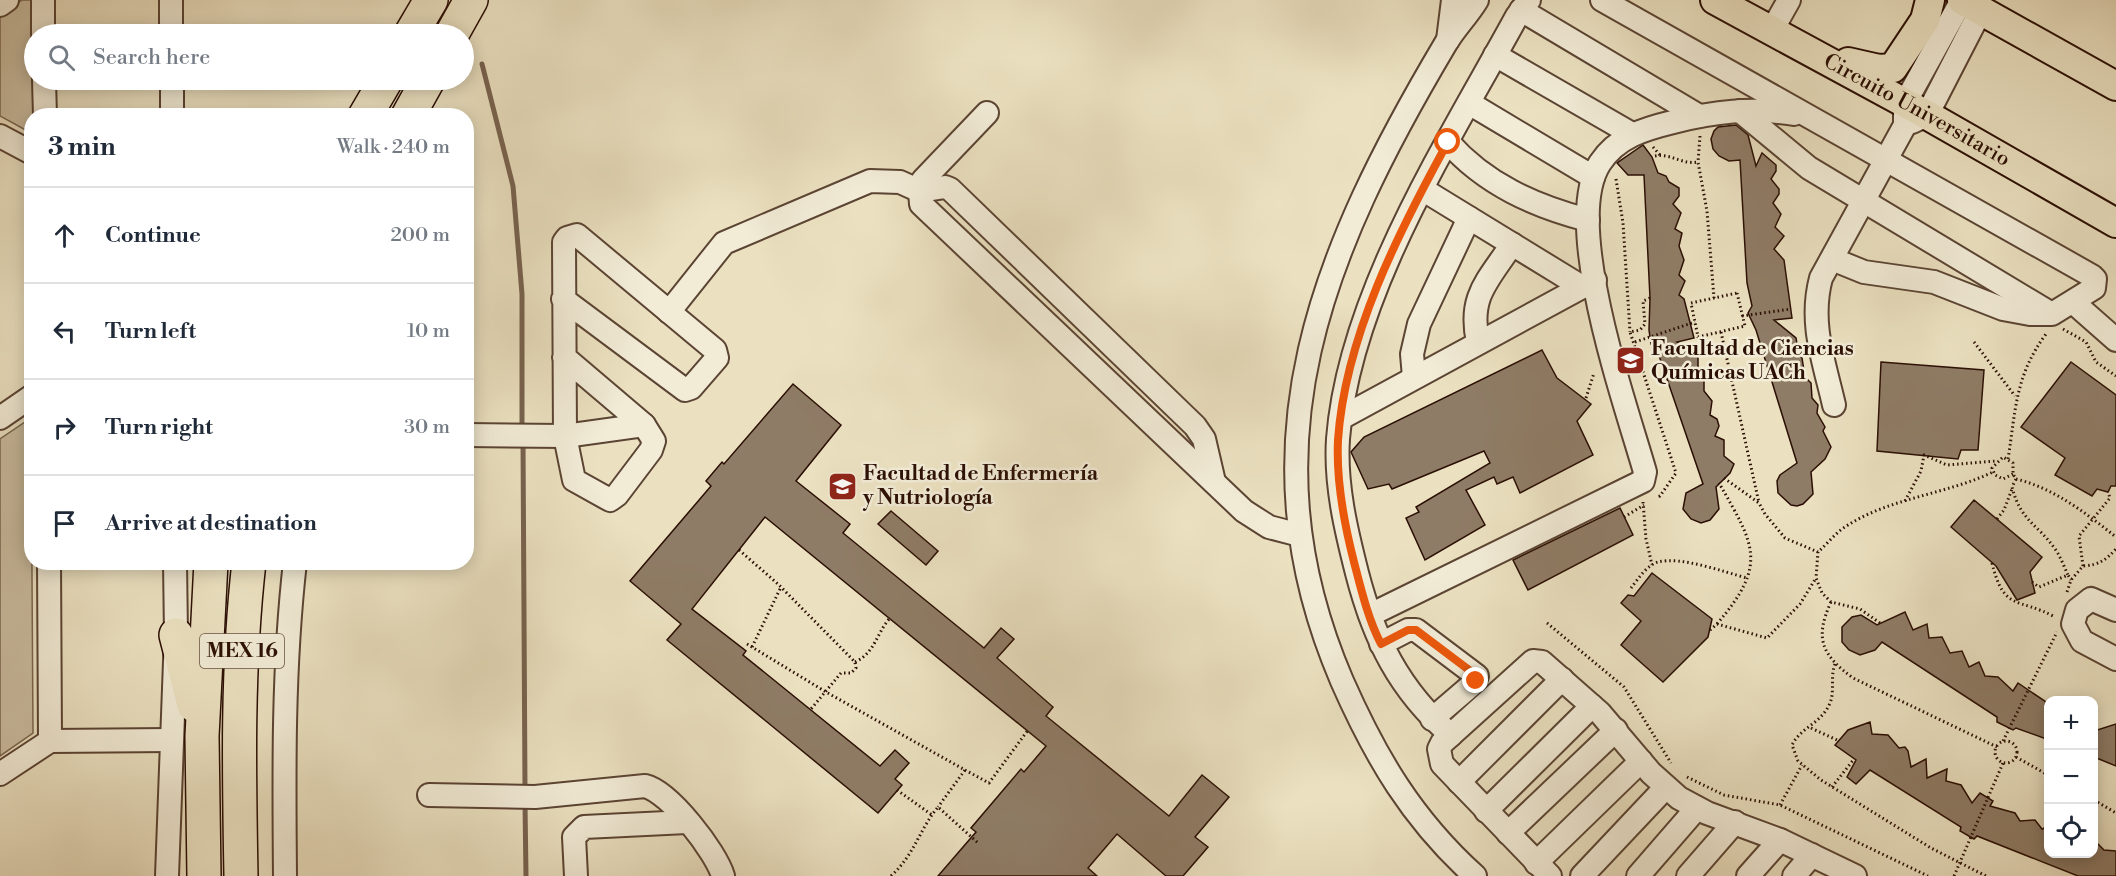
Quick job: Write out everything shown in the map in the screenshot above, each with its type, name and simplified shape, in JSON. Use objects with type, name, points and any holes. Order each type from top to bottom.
[{"type":"highway","points":[[417,24],[431,0]]},
{"type":"highway","points":[[458,24],[471,0]]},
{"type":"highway","points":[[370,108],[380,90]]},
{"type":"highway","points":[[412,108],[422,90]]},
{"type":"highway","name":"MEX 16","points":[[204,876],[202,736],[211,570]]},
{"type":"highway","name":"MEX 16","points":[[241,876],[239,739],[242,623],[248,570]]},
{"type":"highway","points":[[176,635],[202,736]]},
{"type":"main road","name":"Circuito Universitario","points":[[1715,0],[1825,60],[1912,114],[2116,223]]},
{"type":"main road","points":[[1825,60],[1886,69],[1893,68],[1924,20],[1930,0]]},
{"type":"main road","points":[[1968,3],[2116,87]]},
{"type":"street","points":[[0,5],[7,0]]},
{"type":"street","points":[[43,0],[44,24]]},
{"type":"street","points":[[171,0],[171,24]]},
{"type":"street","points":[[1448,40],[1453,0]]},
{"type":"street","points":[[1475,876],[1450,853],[1406,801],[1367,736],[1320,626],[1310,590],[1300,536],[1296,482],[1299,414],[1307,353],[1356,208],[1448,40],[1477,0]]},
{"type":"street","points":[[1602,0],[2095,279],[2094,288],[2074,303],[2052,314],[2014,312],[1934,282],[1864,272],[1832,259]]},
{"type":"street","points":[[1771,32],[1789,0]]},
{"type":"street","points":[[1834,405],[1815,311],[1821,278],[1912,114],[1968,3]]},
{"type":"street","points":[[1451,735],[1432,719],[1398,678],[1381,644],[1370,615],[1348,537],[1339,476],[1341,418],[1350,372],[1385,266],[1422,189],[1525,5],[1699,116]]},
{"type":"street","points":[[1495,55],[1632,134]]},
{"type":"street","points":[[44,90],[45,108]]},
{"type":"street","points":[[172,90],[172,108]]},
{"type":"street","points":[[1469,103],[1593,177]]},
{"type":"street","points":[[1370,615],[1643,481],[1645,472],[1610,349],[1588,283],[1588,194],[1593,177],[1612,148],[1632,134],[1699,116],[1769,110],[1804,116]]},
{"type":"street","points":[[1740,111],[1809,168],[2052,314]]},
{"type":"street","points":[[987,113],[923,180],[920,191],[921,204],[1244,511],[1269,527],[1300,536]]},
{"type":"street","points":[[0,136],[24,149]]},
{"type":"street","points":[[1448,142],[1475,170],[1498,185],[1548,210],[1588,220]]},
{"type":"street","points":[[669,312],[724,243],[870,181],[900,182],[920,191],[945,187],[950,189],[1038,272],[1195,426],[1204,439],[1214,482]]},
{"type":"street","points":[[1422,189],[1512,244],[1588,283]]},
{"type":"street","points":[[1414,377],[1412,354],[1419,324],[1469,218]]},
{"type":"street","points":[[563,299],[681,388],[689,390],[716,361],[717,354],[578,236],[573,235],[564,242],[563,299],[565,436],[574,480],[610,500],[617,495],[653,446],[654,441],[644,425],[564,357]]},
{"type":"street","points":[[1478,342],[1474,324],[1475,304],[1512,244]]},
{"type":"street","points":[[1038,272],[1031,280],[1033,288],[1045,302],[1064,340]]},
{"type":"street","points":[[1341,418],[1588,283]]},
{"type":"street","points":[[2074,303],[2116,340]]},
{"type":"street","points":[[0,418],[24,402]]},
{"type":"street","points":[[474,435],[565,436],[644,425]]},
{"type":"street","points":[[49,570],[50,741]]},
{"type":"street","points":[[167,876],[170,740],[176,635],[175,570]]},
{"type":"street","points":[[285,876],[284,704],[294,570]]},
{"type":"street","points":[[2116,610],[2091,599],[2077,610],[2073,624],[2082,641],[2116,659]]},
{"type":"street","points":[[1381,644],[1408,630],[1416,630],[1477,676],[1474,683],[1432,719]]},
{"type":"street","points":[[1641,761],[1543,869],[1486,811],[1438,757],[1442,743],[1533,661],[1542,662],[1616,730],[1666,787],[1697,808],[1780,840],[1851,875]]},
{"type":"street","points":[[1459,782],[1562,679]]},
{"type":"street","points":[[1486,811],[1592,706]]},
{"type":"street","points":[[1508,833],[1616,730]]},
{"type":"street","points":[[0,774],[50,741],[170,740]]},
{"type":"street","points":[[429,795],[535,796],[645,786],[658,792],[687,822],[704,842],[723,876]]},
{"type":"street","points":[[1582,876],[1666,787]]},
{"type":"street","points":[[1638,876],[1697,808]]},
{"type":"street","points":[[576,876],[574,837],[584,826],[687,822]]},
{"type":"street","points":[[1688,876],[1735,822]]},
{"type":"street","points":[[1748,876],[1780,840]]},
{"type":"street","points":[[1450,853],[1463,876]]},
{"type":"street","points":[[1794,876],[1812,855]]},
{"type":"path","points":[[1655,156],[1665,154],[1688,164],[1698,162],[1707,211],[1714,298]]},
{"type":"path","points":[[1617,183],[1627,267],[1630,332],[1676,473],[1660,496],[1643,500],[1646,539],[1652,565]]},
{"type":"path","points":[[1737,293],[1745,326],[1698,337],[1692,303],[1714,298],[1737,293]]},
{"type":"path","points":[[1630,332],[1640,330],[1645,324],[1643,301],[1650,298]]},
{"type":"path","points":[[1742,316],[1791,309]]},
{"type":"path","points":[[1634,342],[1695,321]]},
{"type":"path","points":[[2008,459],[2016,398],[2030,355],[2047,332],[2064,329],[2086,342],[2096,362],[2116,376]]},
{"type":"path","points":[[1721,332],[1759,503],[1785,538],[1818,552]]},
{"type":"path","points":[[1974,342],[2016,398]]},
{"type":"path","points":[[1905,501],[1922,471],[1924,456],[1947,465],[1996,461],[2003,457],[2015,467],[2013,474],[2016,479],[2031,482],[2093,519],[2116,537]]},
{"type":"path","points":[[1993,472],[1996,461]]},
{"type":"path","points":[[1993,472],[2003,479],[2013,474]]},
{"type":"path","points":[[1717,624],[1767,638],[1800,604],[1815,578],[1818,552],[1841,530],[1905,501],[1957,488],[1993,472]]},
{"type":"path","points":[[1724,478],[1759,503]]},
{"type":"path","points":[[1997,519],[2004,510],[2016,479]]},
{"type":"path","points":[[1710,630],[1744,589],[1753,552],[1749,538],[1719,483]]},
{"type":"path","points":[[2012,487],[2016,501],[2031,525],[2055,548],[2071,580],[2083,566],[2097,565],[2116,549]]},
{"type":"path","points":[[2083,566],[2079,536],[2110,498],[2108,492]]},
{"type":"path","points":[[1624,517],[1644,505]]},
{"type":"path","points":[[739,550],[781,587],[855,662],[856,668],[851,673],[841,673],[811,709]]},
{"type":"path","points":[[1631,588],[1656,562],[1670,561],[1747,579]]},
{"type":"path","points":[[1992,563],[1999,586],[2009,600],[2037,607],[2062,621]]},
{"type":"path","points":[[2032,582],[2039,587],[2068,575]]},
{"type":"path","points":[[1815,578],[1822,593],[1831,602],[1860,609],[1880,624]]},
{"type":"path","points":[[752,647],[781,587]]},
{"type":"path","points":[[1831,602],[1823,619],[1821,634],[1825,650],[1834,664],[1853,678],[1997,747]]},
{"type":"path","points":[[855,662],[872,651],[880,631],[890,618]]},
{"type":"path","points":[[1547,623],[1624,687],[1677,772],[1724,795],[1780,804],[1928,876]]},
{"type":"path","points":[[2003,763],[1996,755],[1997,747],[2003,741],[2057,631]]},
{"type":"path","points":[[747,644],[826,692],[988,783],[1028,730]]},
{"type":"path","points":[[1811,728],[1831,702],[1831,673],[1834,664]]},
{"type":"path","points":[[1837,740],[1811,728],[1802,730],[1792,745],[1798,761],[1832,787],[1959,864],[1986,876]]},
{"type":"path","points":[[2003,741],[2012,742],[2018,752],[2013,761],[2003,763]]},
{"type":"path","points":[[2016,757],[2044,772]]},
{"type":"path","points":[[1832,787],[1854,759]]},
{"type":"path","points":[[1953,876],[2003,763]]},
{"type":"path","points":[[1780,804],[1802,765]]},
{"type":"path","points":[[891,876],[916,848],[932,815],[965,770]]},
{"type":"path","points":[[897,790],[932,815]]},
{"type":"path","points":[[2098,802],[2116,813]]},
{"type":"path","points":[[938,807],[978,843]]},
{"type":"shaded area","points":[[22,0],[39,0],[37,24],[24,24],[24,90],[36,90],[38,108],[24,108],[24,129],[0,116],[0,14]]},
{"type":"shaded area","points":[[24,423],[24,570],[32,570],[33,733],[0,756],[0,439]]},
{"type":"building","points":[[1736,125],[1748,135],[1756,166],[1762,153],[1776,165],[1776,171],[1771,179],[1779,189],[1779,194],[1773,203],[1781,214],[1775,227],[1784,236],[1774,249],[1784,260],[1792,318],[1774,320],[1796,338],[1797,344],[1794,348],[1802,358],[1805,377],[1811,383],[1812,398],[1818,405],[1817,413],[1825,427],[1823,431],[1831,447],[1825,459],[1811,472],[1813,494],[1803,504],[1797,506],[1791,505],[1778,493],[1777,481],[1780,475],[1797,463],[1756,330],[1748,313],[1752,306],[1747,283],[1740,160],[1729,161],[1719,156],[1713,149],[1711,139],[1718,127]]},
{"type":"building","points":[[1643,145],[1652,157],[1658,173],[1666,176],[1669,182],[1679,188],[1679,196],[1673,204],[1681,213],[1675,229],[1682,233],[1679,246],[1684,260],[1679,275],[1685,281],[1679,295],[1684,299],[1694,338],[1677,342],[1698,357],[1698,370],[1704,379],[1704,391],[1712,401],[1710,415],[1717,419],[1719,426],[1715,436],[1724,440],[1724,456],[1734,464],[1730,473],[1716,487],[1719,509],[1710,520],[1701,523],[1691,519],[1683,509],[1686,493],[1703,484],[1655,344],[1651,344],[1644,175],[1628,175],[1617,163]]},
{"type":"building","points":[[1542,350],[1557,378],[1591,404],[1577,421],[1593,455],[1520,493],[1513,477],[1497,484],[1494,477],[1466,490],[1485,525],[1425,560],[1406,518],[1419,512],[1416,507],[1490,463],[1484,451],[1392,489],[1389,484],[1368,489],[1351,452],[1364,437]]},
{"type":"building","points":[[1881,362],[1984,370],[1978,450],[1961,450],[1958,459],[1877,451]]},
{"type":"building","points":[[2071,362],[2116,395],[2116,486],[2111,486],[2108,492],[2097,489],[2092,496],[2055,475],[2065,458],[2021,427]]},
{"type":"building","points":[[793,384],[841,425],[796,481],[850,524],[843,533],[984,648],[1001,628],[1014,639],[997,658],[1053,707],[1046,716],[1169,816],[1202,775],[1229,797],[1195,837],[1208,847],[1183,876],[1166,876],[1117,834],[1088,868],[1097,876],[938,876],[976,832],[971,828],[1021,769],[1024,772],[1046,746],[765,517],[692,609],[746,651],[743,655],[880,766],[895,750],[909,763],[895,779],[902,785],[878,813],[667,640],[681,624],[630,581],[711,486],[706,481],[722,462],[724,464]]},
{"type":"building","points":[[1974,500],[2042,557],[2030,572],[2035,593],[2017,600],[1996,566],[1951,527]]},
{"type":"building","points":[[1620,508],[1633,535],[1528,590],[1513,560]]},
{"type":"building","points":[[891,511],[938,551],[926,565],[878,524]]},
{"type":"building","points":[[1652,573],[1712,619],[1708,637],[1663,682],[1621,645],[1641,621],[1621,603],[1628,595],[1634,596]]},
{"type":"building","points":[[1905,612],[1913,630],[1927,624],[1929,638],[1942,637],[1950,653],[1962,651],[1969,667],[1979,662],[1985,676],[1998,677],[2013,691],[2018,683],[2044,701],[2044,738],[2016,728],[2013,730],[1997,722],[1997,717],[1882,642],[1875,650],[1860,655],[1849,650],[1842,642],[1842,627],[1852,617],[1861,615],[1877,625]]},
{"type":"building","points":[[1870,722],[1872,734],[1888,735],[1899,748],[1905,747],[1911,767],[1926,759],[1927,778],[1947,769],[1946,781],[1961,785],[1972,803],[1980,793],[1993,801],[1990,806],[2015,813],[2020,821],[2035,820],[2042,829],[2044,828],[2044,858],[2098,858],[2098,844],[2104,850],[2116,851],[2116,876],[2078,876],[1977,836],[1974,839],[1960,831],[1961,827],[1870,770],[1856,784],[1847,777],[1856,760],[1835,745],[1848,730]]},
{"type":"building","points":[[2116,724],[2116,766],[2098,759],[2098,730]]},
{"type":"waterway","points":[[482,64],[513,186],[522,294],[522,430]]},
{"type":"waterway","points":[[523,440],[525,790]]},
{"type":"waterway","points":[[525,803],[526,876]]},
{"type":"place","name":"Facultad de Ciencias Químicas UACh","points":[[1630,361]]},
{"type":"place","name":"Facultad de Enfermería y Nutriología","points":[[842,486]]},
{"type":"route","points":[[1448,142],[1422,189],[1385,266],[1371,303],[1344,397],[1338,441],[1339,476],[1348,537],[1360,586],[1381,644],[1408,630],[1416,630],[1477,676],[1476,681]]}]
